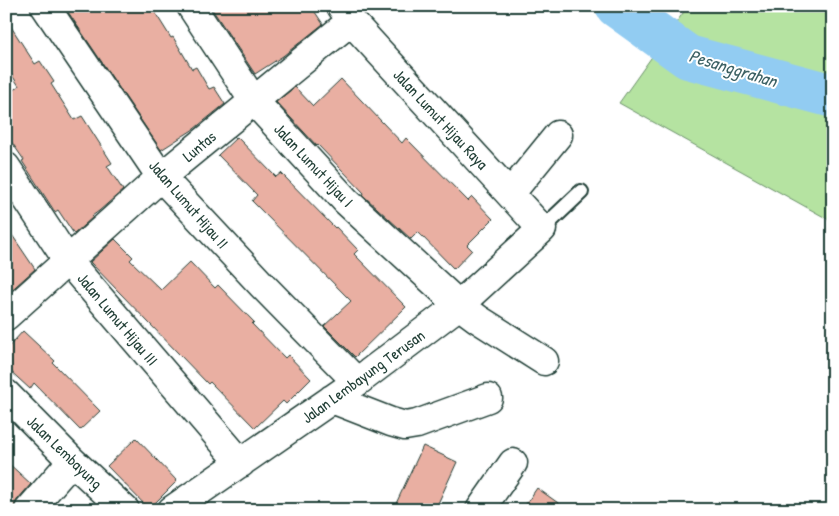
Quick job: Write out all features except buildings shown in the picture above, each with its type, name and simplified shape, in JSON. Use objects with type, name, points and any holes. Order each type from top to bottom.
[{"type":"street","name":"Jalan Lumut Hijau II","points":[[45,6],[161,177],[262,286],[356,382]]},
{"type":"street","name":"Jalan Lumut Hijau I","points":[[191,6],[253,100],[346,201],[459,305],[544,361]]},
{"type":"street","name":"Luntas","points":[[6,316],[161,177],[253,100],[346,14]]},
{"type":"street","name":"Jalan Lumut Hijau Raya","points":[[346,14],[542,229]]},
{"type":"street","points":[[510,194],[558,135]]},
{"type":"street","name":"Jalan Lumut Hijau III","points":[[6,167],[68,261],[241,463]]},
{"type":"street","name":"Jalan Lembayung Terusan","points":[[172,510],[356,382],[459,305],[542,229]]},
{"type":"street","name":"Jalan Lembayung","points":[[6,394],[72,461],[125,510]]},
{"type":"street","points":[[332,398],[405,426],[417,424],[488,398]]},
{"type":"street","points":[[29,510],[72,461]]},
{"type":"street","points":[[480,510],[513,463]]},
{"type":"lane","points":[[542,229],[581,192]]},
{"type":"green space","points":[[688,6],[833,6],[833,222],[619,103]]},
{"type":"waterway","name":"Pesanggrahan","points":[[617,6],[688,57],[833,96]]}]
